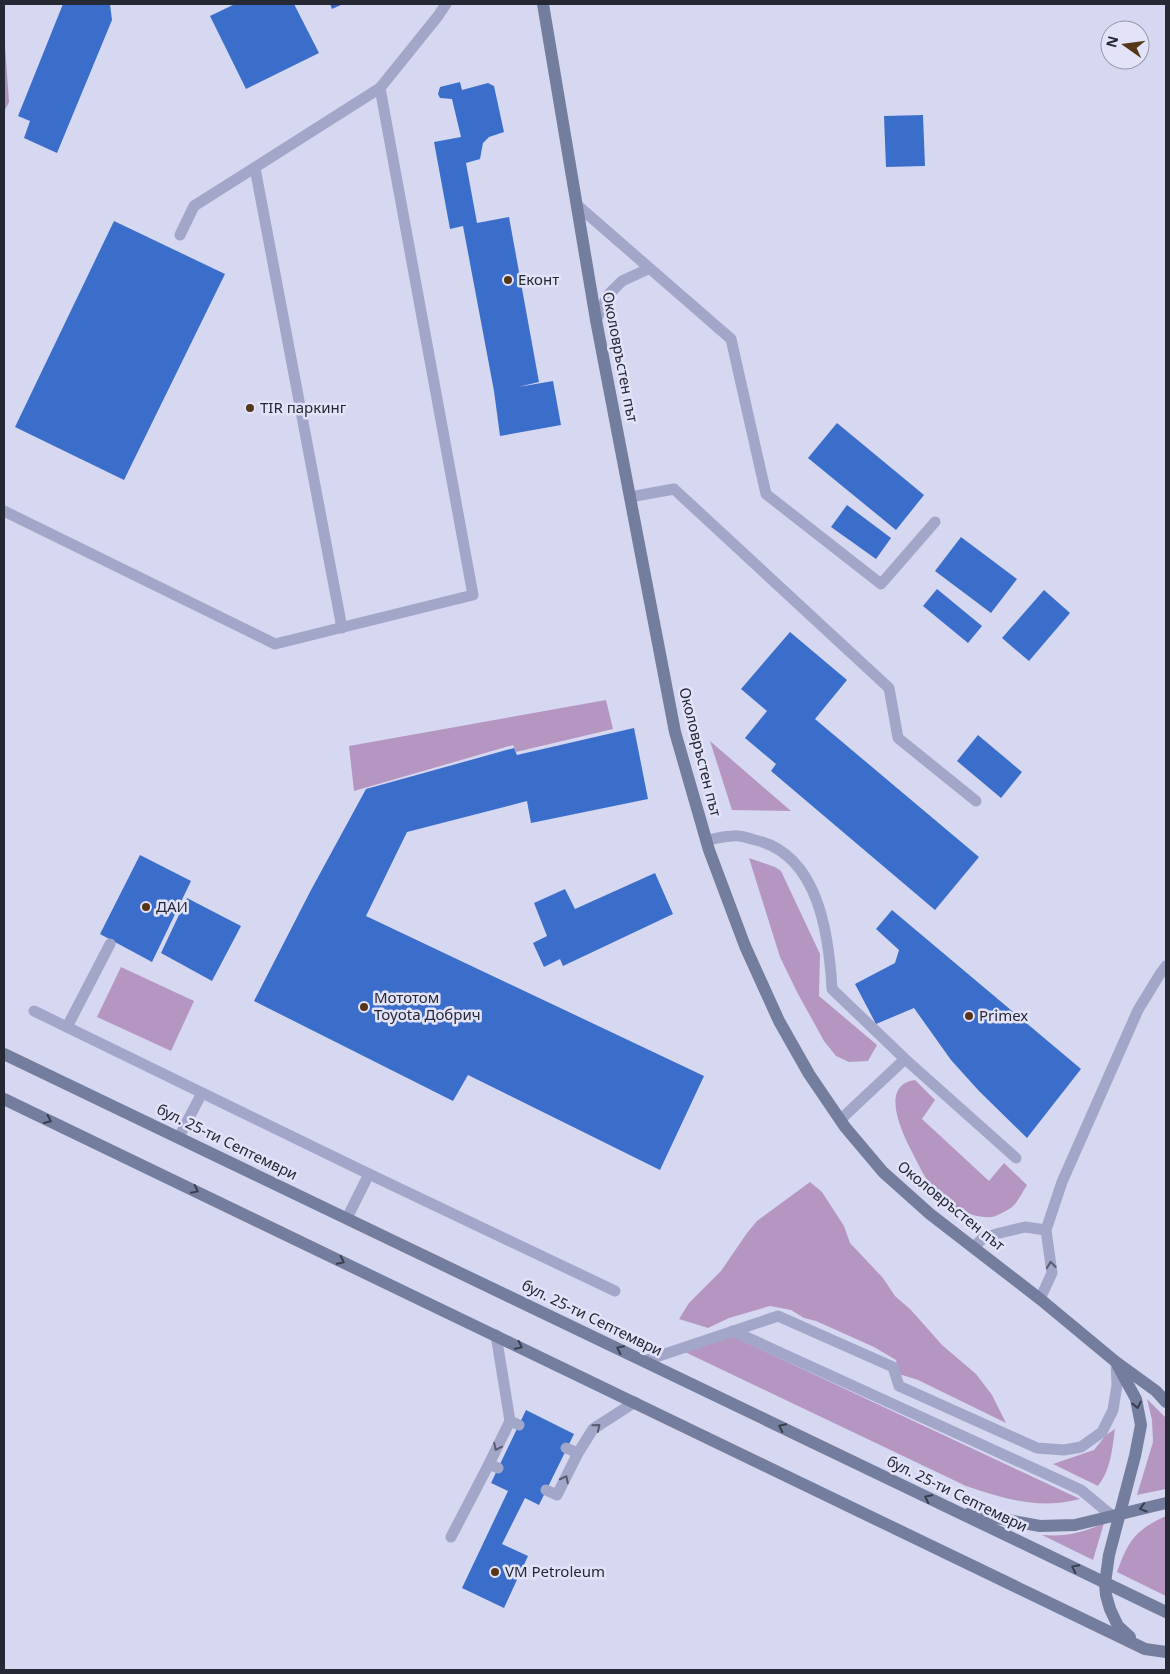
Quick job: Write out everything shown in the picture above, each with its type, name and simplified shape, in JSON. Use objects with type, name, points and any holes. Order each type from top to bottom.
[{"type":"main road","name":"Околовръстен път","points":[[543,4],[596,320],[675,732],[706,840],[745,946],[779,1021],[809,1074],[840,1120],[883,1172],[930,1214],[1040,1299],[1116,1362],[1156,1390],[1166,1402]]},
{"type":"main road","name":"бул. 25-ти Септември","points":[[4,1054],[1166,1612]]},
{"type":"main road","points":[[4,1099],[1145,1648]]},
{"type":"main road","name":"Околовръстен път","points":[[1116,1362],[1136,1399],[1141,1425],[1135,1456],[1116,1514],[1106,1569],[1106,1596],[1118,1626],[1145,1648],[1166,1659]]},
{"type":"main road","points":[[953,1510],[1040,1526],[1076,1525],[1166,1503]]},
{"type":"main road","name":"Околовръстен път","points":[[1145,1648],[1166,1652]]},
{"type":"lane","points":[[180,235],[194,206],[380,88],[446,4]]},
{"type":"lane","points":[[4,511],[275,644],[473,595],[380,88]]},
{"type":"lane","points":[[254,168],[342,628]]},
{"type":"lane","points":[[576,205],[731,339],[766,494],[881,584],[935,522]]},
{"type":"lane","points":[[596,320],[608,295],[622,281],[648,269]]},
{"type":"lane","points":[[630,497],[674,489],[889,688],[898,738],[976,801]]},
{"type":"lane","points":[[706,840],[734,835],[761,841],[779,850],[794,862],[809,882],[821,914],[830,953],[832,989],[905,1059],[1016,1158]]},
{"type":"lane","points":[[67,1027],[110,944]]},
{"type":"lane","points":[[1040,1299],[1052,1273],[1046,1230],[1062,1182],[1138,1010],[1164,973]]},
{"type":"lane","points":[[34,1011],[615,1291]]},
{"type":"lane","points":[[840,1120],[905,1059]]},
{"type":"lane","points":[[179,1137],[202,1093]]},
{"type":"lane","points":[[347,1218],[369,1174]]},
{"type":"lane","points":[[974,1247],[983,1238],[1025,1227],[1046,1230]]},
{"type":"lane","points":[[644,1361],[778,1316],[893,1368],[899,1386],[1037,1448],[1064,1450],[1081,1447],[1102,1432],[1113,1410],[1118,1385],[1116,1362]]},
{"type":"lane","points":[[733,1331],[1081,1490],[1116,1514]]},
{"type":"lane","points":[[451,1537],[494,1466],[514,1423],[496,1335]]},
{"type":"lane","points":[[546,1490],[557,1495],[578,1453],[593,1429],[635,1402]]},
{"type":"lane","points":[[566,1448],[578,1453]]},
{"type":"shaded area","points":[[4,31],[9,102],[4,112]]},
{"type":"shaded area","points":[[606,700],[613,729],[516,752],[513,745],[354,791],[349,746]]},
{"type":"shaded area","points":[[710,741],[791,811],[732,810]]},
{"type":"shaded area","points":[[749,858],[781,871],[820,954],[819,996],[877,1045],[868,1061],[849,1062],[836,1056],[824,1041],[780,957]]},
{"type":"shaded area","points":[[121,967],[194,1001],[171,1051],[97,1017]]},
{"type":"shaded area","points":[[915,1080],[935,1100],[922,1119],[989,1181],[1004,1163],[1027,1185],[1012,1207],[992,1217],[976,1216],[952,1206],[934,1191],[907,1142],[896,1110],[898,1091],[904,1084]]},
{"type":"shaded area","points":[[810,1182],[822,1192],[844,1226],[850,1243],[883,1278],[895,1296],[911,1310],[942,1345],[976,1374],[992,1395],[1006,1423],[918,1380],[899,1374],[896,1360],[874,1347],[816,1321],[804,1318],[791,1310],[770,1306],[729,1318],[708,1328],[679,1319],[689,1303],[721,1271],[757,1221]]},
{"type":"shaded area","points":[[732,1336],[1080,1499],[1065,1502],[1036,1503],[1009,1499],[966,1486],[685,1352]]},
{"type":"shaded area","points":[[1147,1399],[1166,1418],[1166,1489],[1137,1495],[1153,1442],[1152,1420]]},
{"type":"shaded area","points":[[1115,1429],[1112,1452],[1106,1473],[1098,1486],[1053,1464],[1094,1450],[1106,1435]]},
{"type":"shaded area","points":[[1166,1516],[1166,1596],[1117,1572],[1129,1544],[1134,1538],[1147,1526]]},
{"type":"shaded area","points":[[1104,1523],[1093,1560],[1042,1535],[1073,1534]]},
{"type":"building","points":[[63,4],[110,4],[112,20],[57,153],[24,138],[30,121],[18,116]]},
{"type":"building","points":[[235,4],[294,4],[319,53],[246,89],[210,16]]},
{"type":"building","points":[[330,4],[343,4],[332,9]]},
{"type":"building","points":[[460,82],[462,90],[488,83],[494,86],[504,132],[489,137],[483,143],[480,159],[466,163],[477,223],[509,217],[539,382],[518,387],[553,381],[561,425],[500,436],[494,391],[463,226],[450,229],[434,142],[461,137],[452,99],[440,98],[438,94],[440,87]]},
{"type":"building","points":[[923,115],[925,166],[886,167],[884,116]]},
{"type":"building","points":[[114,221],[225,274],[124,480],[15,427]]},
{"type":"building","points":[[837,423],[924,495],[896,530],[808,458]]},
{"type":"building","points":[[847,505],[891,538],[876,559],[831,527]]},
{"type":"building","points":[[961,537],[1017,579],[991,613],[935,571]]},
{"type":"building","points":[[937,589],[982,626],[968,643],[923,606]]},
{"type":"building","points":[[1044,590],[1070,613],[1029,661],[1002,638]]},
{"type":"building","points":[[790,632],[847,680],[815,719],[979,857],[935,910],[771,771],[776,764],[745,738],[767,711],[741,689]]},
{"type":"building","points":[[634,728],[648,799],[531,823],[527,801],[407,832],[366,916],[704,1076],[660,1170],[468,1075],[453,1101],[254,1001],[366,789],[514,748],[517,755]]},
{"type":"building","points":[[978,735],[1022,772],[1001,798],[957,761]]},
{"type":"building","name":"ДАИ","points":[[140,855],[191,881],[152,962],[100,934]]},
{"type":"building","points":[[655,873],[673,914],[563,966],[560,959],[544,967],[533,943],[547,936],[534,903],[565,889],[575,909]]},
{"type":"building","points":[[187,898],[241,926],[212,981],[161,953]]},
{"type":"building","name":"Primex","points":[[892,910],[1081,1069],[1027,1138],[979,1091],[951,1060],[914,1008],[876,1024],[855,984],[895,963],[899,950],[876,929]]},
{"type":"building","points":[[526,1410],[574,1434],[539,1505],[525,1498],[502,1544],[528,1556],[504,1608],[462,1588],[508,1491],[491,1483]]},
{"type":"place","name":"Еконт","points":[[508,280]]},
{"type":"place","name":"TIR паркинг","points":[[250,408]]},
{"type":"place","name":"ДАИ","points":[[146,907]]},
{"type":"place","name":"Мототом Toyota Добрич","points":[[364,1007]]},
{"type":"place","name":"Primex","points":[[969,1016]]},
{"type":"place","name":"VM Petroleum","points":[[495,1572]]}]
